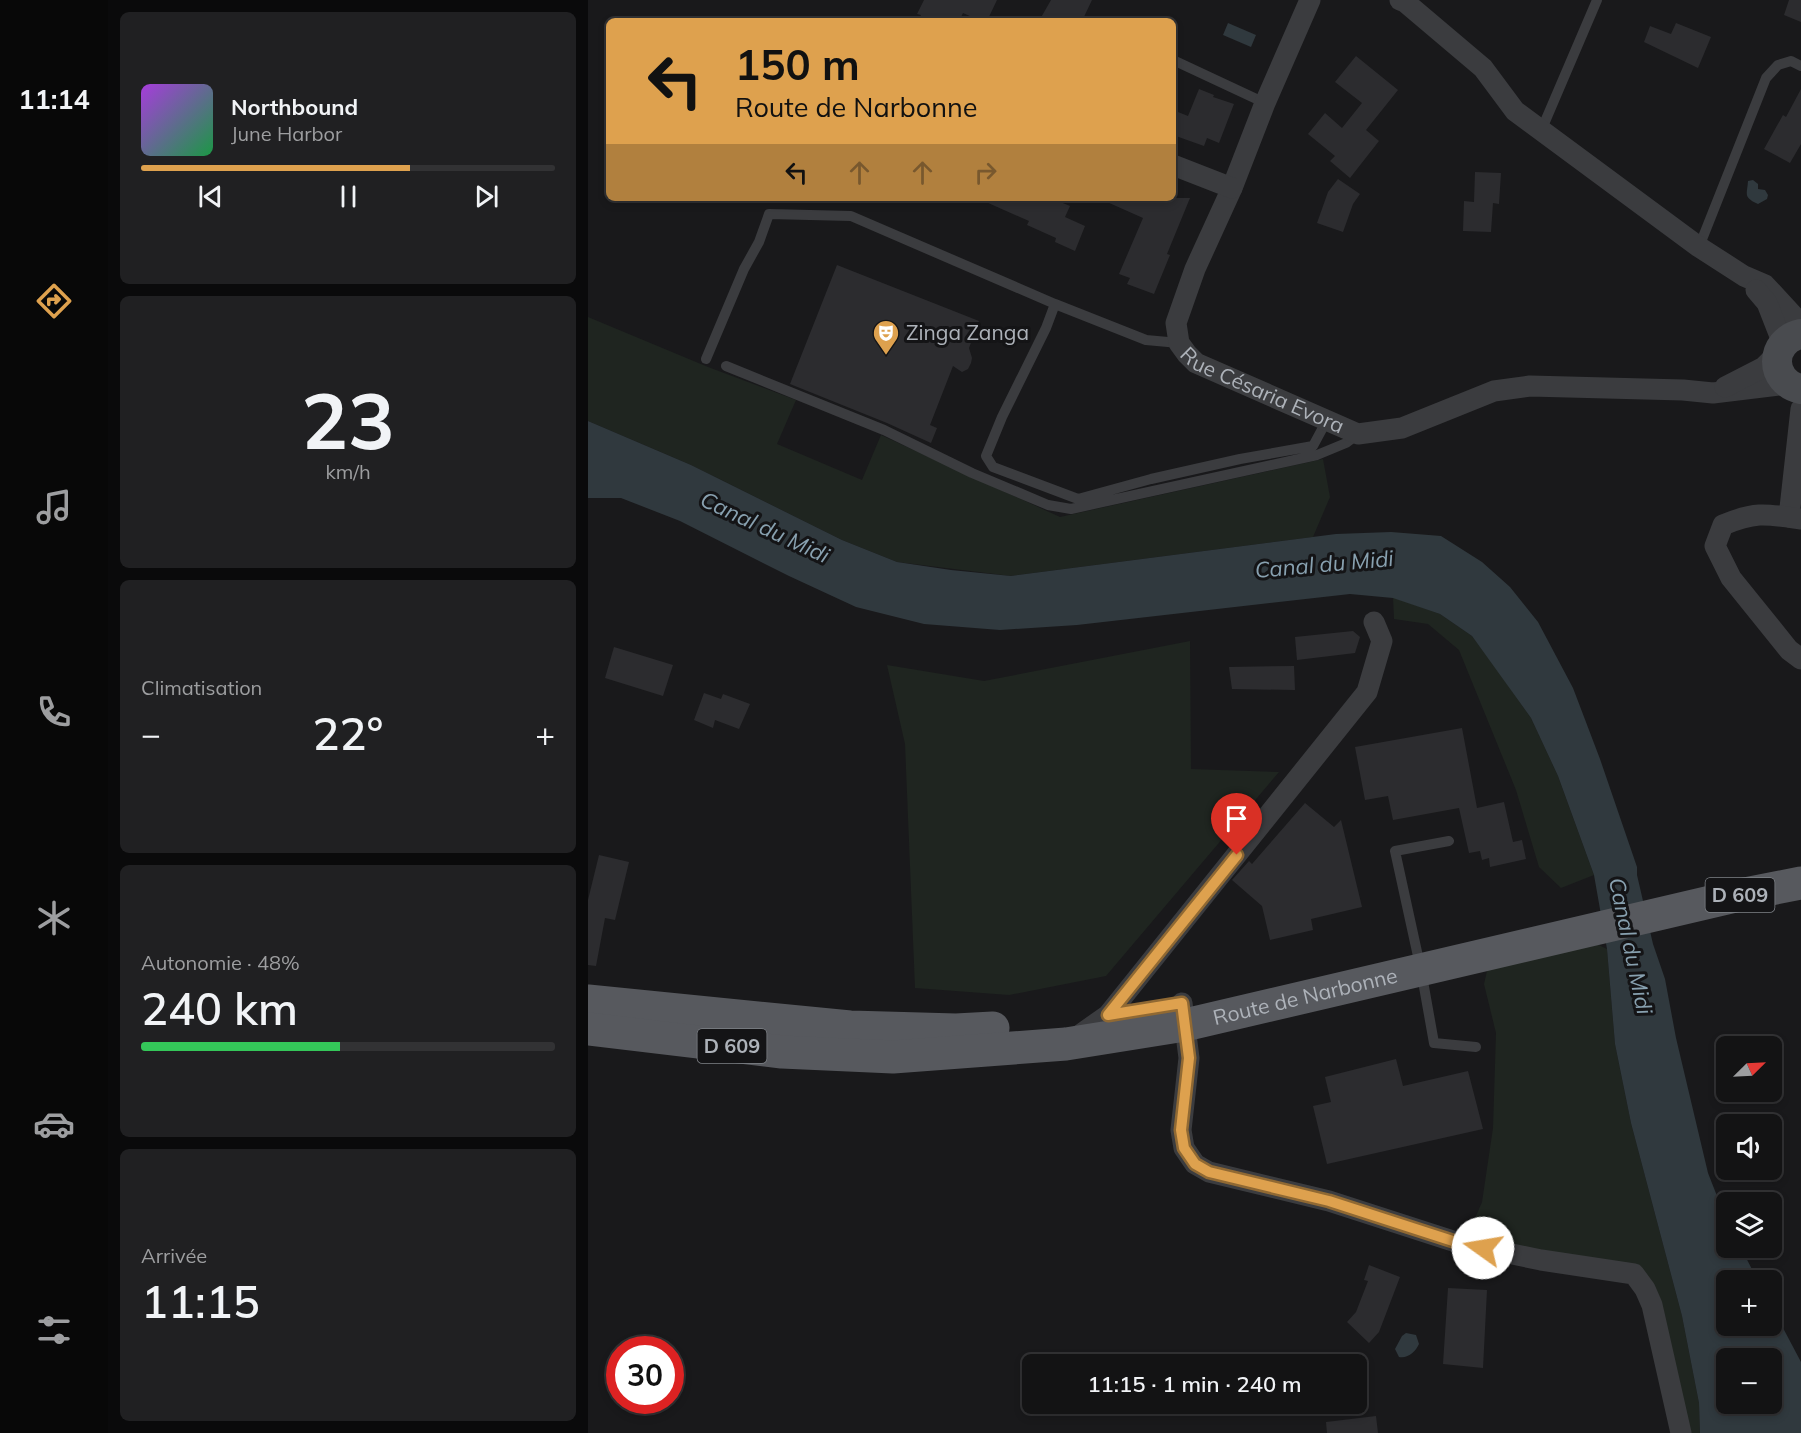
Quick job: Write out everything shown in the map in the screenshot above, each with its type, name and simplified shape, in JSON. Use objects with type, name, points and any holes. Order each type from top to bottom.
[{"type":"main road","name":"Route de Narbonne","points":[[588,1029],[782,1052],[893,1057],[1066,1044],[1183,1014],[1677,900],[1801,862]]},
{"type":"main road","name":"Route de Narbonne","points":[[1677,900],[1801,883]]},
{"type":"main road","name":"Route de Narbonne","points":[[588,1001],[850,1027],[956,1030],[1027,1026],[1108,1015],[1183,1014]]},
{"type":"main road","points":[[588,1036],[681,1040]]},
{"type":"street","name":"Rue Césaria Evora","points":[[1310,0],[1264,103],[1232,188],[1195,269],[1176,323],[1179,344],[1196,363],[1358,434],[1402,428],[1494,391],[1530,386],[1797,394]]},
{"type":"street","points":[[1400,0],[1483,68],[1515,111],[1699,247],[1744,276],[1767,303],[1791,339]]},
{"type":"street","points":[[1176,166],[1232,188]]},
{"type":"street","points":[[1713,393],[1764,367],[1791,339]]},
{"type":"street","points":[[1791,339],[1776,362],[1782,378],[1797,394],[1795,518],[1773,514],[1744,516],[1723,525],[1715,546],[1731,578],[1789,650],[1801,659]]},
{"type":"street","points":[[1066,1044],[1108,1015],[1367,692],[1382,641],[1374,622]]},
{"type":"street","points":[[1183,1014],[1189,1058],[1181,1130],[1184,1148],[1195,1164],[1209,1172],[1329,1201],[1459,1243],[1541,1260],[1634,1274],[1645,1289],[1652,1305],[1681,1433]]},
{"type":"lane","points":[[1541,131],[1597,0]]},
{"type":"lane","points":[[1176,61],[1264,103]]},
{"type":"lane","points":[[1699,247],[1766,78],[1778,65],[1791,62],[1801,66]]},
{"type":"lane","points":[[706,359],[744,268],[759,242],[769,214],[851,216],[1055,304],[1146,340],[1179,344]]},
{"type":"lane","points":[[1055,304],[986,456],[993,467],[1078,499],[1151,479],[1240,459],[1313,446],[1327,420]]},
{"type":"lane","points":[[726,366],[884,430],[972,473],[1048,506],[1071,509],[1317,455],[1346,443],[1358,434]]},
{"type":"lane","points":[[1449,841],[1395,851],[1434,1043],[1476,1047]]},
{"type":"shaded area","points":[[588,317],[708,367],[796,400],[777,444],[862,480],[881,435],[1060,517],[1323,459],[1330,497],[1313,537],[1011,576],[897,562],[842,540],[691,465],[588,421]]},
{"type":"shaded area","points":[[1393,597],[1440,614],[1472,636],[1498,671],[1531,718],[1558,776],[1594,875],[1561,888],[1539,867],[1516,790],[1459,650],[1428,624],[1394,619]]},
{"type":"shaded area","points":[[1190,641],[1191,769],[1279,772],[1106,976],[1009,995],[915,988],[905,744],[887,665],[984,681]]},
{"type":"shaded area","points":[[1576,934],[1607,949],[1615,1044],[1631,1123],[1682,1316],[1699,1403],[1700,1433],[1681,1433],[1634,1274],[1464,1244],[1482,1202],[1493,1128],[1496,1033],[1484,984],[1491,954]]},
{"type":"water","points":[[1228,23],[1256,35],[1251,47],[1223,35]]},
{"type":"water","points":[[1753,180],[1758,184],[1758,189],[1765,190],[1768,195],[1767,199],[1758,204],[1747,195],[1748,181]]},
{"type":"water","name":"Canal du Midi","points":[[588,421],[691,465],[842,540],[897,562],[1011,576],[1336,534],[1391,532],[1441,536],[1482,562],[1510,587],[1538,622],[1573,688],[1637,867],[1653,944],[1665,979],[1676,1038],[1708,1173],[1716,1193],[1716,1258],[1746,1258],[1752,1270],[1716,1270],[1716,1336],[1782,1336],[1782,1326],[1801,1362],[1801,1433],[1700,1433],[1699,1403],[1682,1316],[1631,1123],[1615,1044],[1607,949],[1594,875],[1558,776],[1531,718],[1472,636],[1440,614],[1393,598],[1350,594],[1077,625],[1000,630],[924,624],[856,607],[680,521],[621,498],[588,498]]},
{"type":"water","points":[[1406,1333],[1416,1335],[1419,1344],[1411,1354],[1399,1357],[1395,1349]]},
{"type":"building","points":[[924,0],[997,0],[988,18],[974,18],[963,13],[960,18],[920,18],[921,15],[917,14]]},
{"type":"building","points":[[1051,0],[1092,0],[1083,18],[1041,18]]},
{"type":"building","points":[[1789,0],[1801,0],[1801,22],[1784,15]]},
{"type":"building","points":[[1676,23],[1711,37],[1698,68],[1644,42],[1650,26],[1671,34]]},
{"type":"building","points":[[1356,56],[1398,90],[1366,130],[1379,141],[1350,178],[1330,161],[1335,156],[1308,134],[1325,113],[1342,128],[1362,103],[1335,82]]},
{"type":"building","points":[[1199,89],[1214,95],[1213,97],[1234,104],[1219,143],[1207,138],[1204,146],[1176,136],[1176,111],[1188,116]]},
{"type":"building","points":[[1801,89],[1801,144],[1790,163],[1764,149],[1783,115],[1786,117]]},
{"type":"building","points":[[1475,172],[1501,173],[1499,204],[1493,203],[1491,232],[1463,231],[1464,201],[1474,202]]},
{"type":"building","points":[[1338,179],[1360,194],[1353,204],[1343,232],[1317,223],[1328,192]]},
{"type":"building","points":[[1176,198],[1190,198],[1167,254],[1170,255],[1154,294],[1127,284],[1130,278],[1119,274],[1143,218],[1105,201],[1176,201]]},
{"type":"building","points":[[984,201],[1058,201],[1070,206],[1065,217],[1085,226],[1075,251],[1055,242],[1056,238],[1027,225],[1029,221]]},
{"type":"building","name":"Zinga Zanga","points":[[837,265],[979,321],[969,348],[971,363],[968,369],[962,372],[953,366],[930,425],[937,428],[931,443],[790,384]]},
{"type":"building","points":[[1353,631],[1360,637],[1355,653],[1297,660],[1295,637]]},
{"type":"building","points":[[614,647],[673,665],[663,696],[605,678]]},
{"type":"building","points":[[1294,666],[1295,690],[1232,689],[1229,667]]},
{"type":"building","points":[[704,693],[721,699],[723,694],[750,704],[739,729],[715,720],[713,728],[694,720]]},
{"type":"building","points":[[1462,728],[1477,808],[1504,802],[1513,842],[1522,840],[1526,859],[1490,867],[1489,858],[1482,860],[1480,851],[1469,853],[1459,808],[1393,820],[1388,796],[1365,800],[1355,747]]},
{"type":"building","points":[[1305,803],[1334,827],[1341,820],[1362,907],[1311,919],[1313,930],[1270,940],[1262,906],[1232,880],[1249,861],[1252,864]]},
{"type":"building","points":[[599,855],[629,862],[615,920],[605,918],[596,966],[588,965],[588,900]]},
{"type":"building","points":[[1396,1059],[1403,1086],[1468,1071],[1483,1129],[1327,1164],[1313,1106],[1331,1102],[1325,1077]]},
{"type":"building","points":[[1369,1265],[1400,1277],[1379,1332],[1369,1343],[1347,1322],[1356,1312],[1368,1281],[1364,1280]]},
{"type":"building","points":[[1448,1288],[1487,1290],[1483,1368],[1443,1364]]},
{"type":"building","points":[[1376,1416],[1378,1433],[1327,1433],[1326,1422]]},
{"type":"place","name":"Zinga Zanga","points":[[886,356]]},
{"type":"route","points":[[1237,855],[1108,1015],[1182,1003],[1189,1058],[1181,1130],[1184,1148],[1195,1164],[1209,1172],[1329,1201],[1459,1243],[1483,1248]]}]
